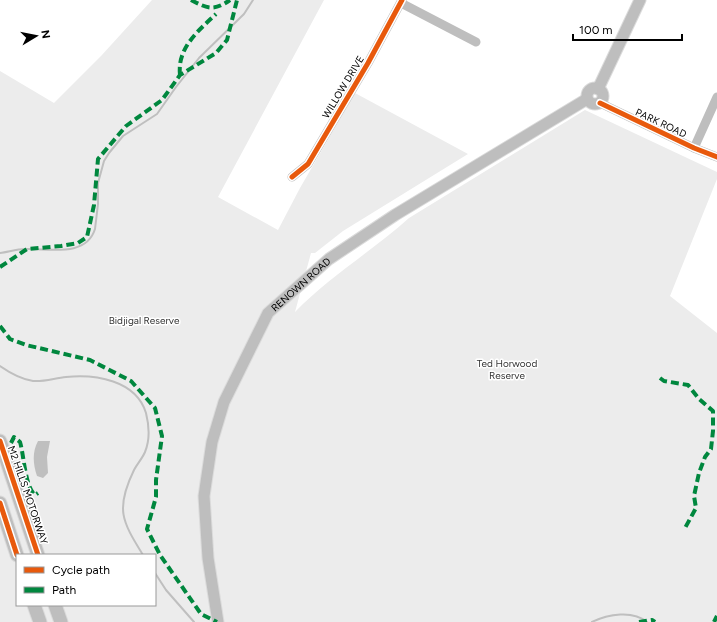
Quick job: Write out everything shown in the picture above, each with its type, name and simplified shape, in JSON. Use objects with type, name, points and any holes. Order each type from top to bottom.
[{"type":"highway","name":"M2 HILLS MOTORWAY","points":[[0,441],[38,554]]},
{"type":"highway","points":[[0,504],[17,554]]},
{"type":"highway","points":[[34,606],[40,622]]},
{"type":"highway","points":[[55,606],[61,622]]},
{"type":"main road","points":[[598,89],[640,0]]},
{"type":"main road","points":[[590,89],[598,89],[603,96],[600,103],[592,104],[587,99],[587,94],[590,89]]},
{"type":"main road","name":"RENOWN ROAD","points":[[218,622],[208,558],[204,496],[212,442],[224,402],[268,313],[329,258],[402,211],[587,99]]},
{"type":"street","points":[[402,2],[476,42]]},
{"type":"street","name":"WILLOW DRIVE","points":[[292,177],[308,164],[402,2]]},
{"type":"street","points":[[694,148],[717,97]]},
{"type":"street","name":"PARK ROAD","points":[[600,103],[694,148],[717,157]]},
{"type":"green space","points":[[152,0],[324,0],[218,197],[278,230],[300,188],[355,93],[468,154],[343,231],[315,253],[311,253],[295,312],[322,287],[409,218],[585,110],[717,172],[717,179],[670,296],[717,333],[717,622],[0,622],[0,71],[54,103],[101,56]]},
{"type":"shaded area","points":[[38,441],[50,441],[47,457],[48,473],[43,478],[37,476],[34,463],[34,454]]},
{"type":"waterway","points":[[0,253],[22,249],[65,250],[84,244],[90,238],[95,229],[98,204],[98,183],[104,161],[109,153],[123,136],[157,114],[199,58],[244,14],[253,0]]},
{"type":"waterway","points":[[0,366],[24,379],[33,381],[77,376],[101,378],[124,386],[141,402],[147,418],[148,443],[144,455],[134,470],[128,483],[124,495],[123,505],[126,523],[142,554]]},
{"type":"waterway","points":[[156,575],[166,590],[194,622]]},
{"type":"waterway","points":[[592,622],[598,619],[620,614],[635,616],[647,622]]},
{"type":"marked path","points":[[191,0],[211,8],[220,6],[230,0]]},
{"type":"marked path","points":[[0,267],[27,249],[78,243],[87,237],[94,205],[98,159],[126,126],[162,100],[180,75],[216,53],[227,40],[237,0]]},
{"type":"marked path","points":[[180,75],[180,65],[185,48],[202,27],[216,14]]},
{"type":"marked path","points":[[0,326],[10,339],[26,345],[90,360],[131,381],[155,408],[162,436],[156,480],[156,497],[147,529],[160,555],[201,614],[217,622]]},
{"type":"marked path","points":[[660,378],[664,381],[688,385],[699,399],[713,411],[711,449],[705,457],[699,473],[694,496],[696,508],[685,528]]},
{"type":"marked path","points":[[11,443],[14,437],[20,442],[29,485],[35,495],[38,493]]},
{"type":"marked path","points":[[714,622],[717,616]]},
{"type":"marked path","points":[[639,622],[652,620],[655,622]]},
{"type":"cycle path","points":[[292,177],[308,164],[368,63],[402,0]]},
{"type":"cycle path","points":[[600,103],[694,148],[717,157]]},
{"type":"cycle path","points":[[0,441],[38,554]]},
{"type":"cycle path","points":[[0,503],[17,554]]},
{"type":"park label","name":"Bidjigal Reserve","points":[[144,320]]},
{"type":"park label","name":"Ted Horwood Reserve","points":[[507,368]]}]
